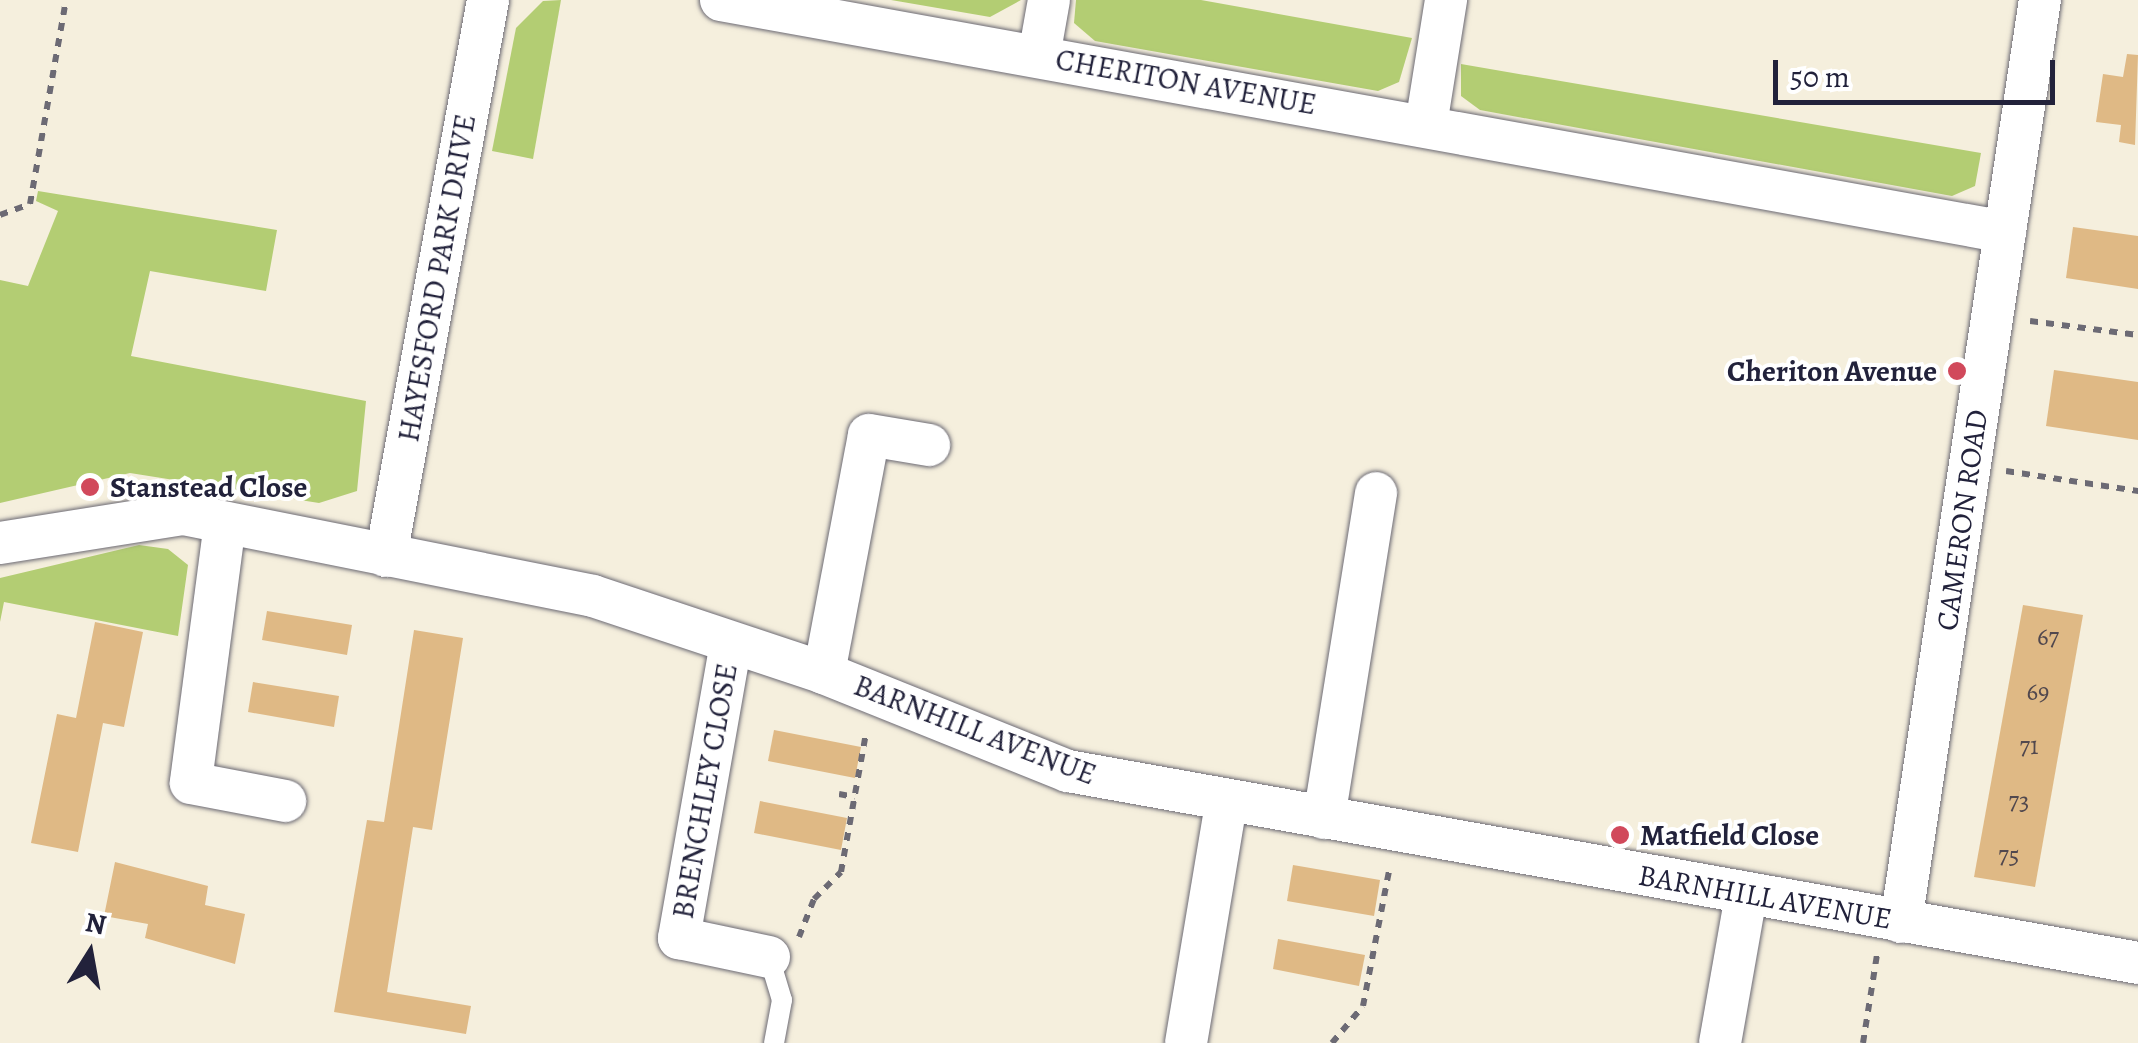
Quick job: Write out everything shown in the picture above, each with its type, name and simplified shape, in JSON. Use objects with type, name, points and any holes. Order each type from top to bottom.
[{"type":"street","name":"HAYESFORD PARK DRIVE","points":[[386,556],[488,0]]},
{"type":"street","name":"CHERITON AVENUE","points":[[720,0],[2005,232]]},
{"type":"street","points":[[1039,56],[1049,0]]},
{"type":"street","points":[[1426,125],[1446,0]]},
{"type":"street","name":"CAMERON ROAD","points":[[1892,921],[1970,466],[2040,0]]},
{"type":"street","points":[[824,673],[870,434],[928,446]]},
{"type":"street","points":[[1324,818],[1376,493]]},
{"type":"street","name":"BARNHILL AVENUE","points":[[0,543],[138,515],[225,523],[593,596],[824,673],[1068,772],[1226,805],[1398,826],[1746,895],[2138,963]]},
{"type":"street","points":[[225,523],[191,783],[285,800]]},
{"type":"street","name":"BRENCHLEY CLOSE","points":[[731,643],[680,938],[769,957]]},
{"type":"street","points":[[1186,1043],[1226,805]]},
{"type":"street","points":[[1720,1043],[1746,895]]},
{"type":"lane","points":[[769,957],[782,1000],[774,1043]]},
{"type":"path","points":[[0,216],[30,204],[66,0]]},
{"type":"path","points":[[1992,316],[2138,336]]},
{"type":"path","points":[[1970,466],[2138,491]]},
{"type":"path","points":[[769,957],[806,933],[814,900],[841,872],[874,693]]},
{"type":"path","points":[[839,794],[855,797]]},
{"type":"path","points":[[1332,1043],[1363,1006],[1398,826]]},
{"type":"path","points":[[1863,1043],[1892,921]]},
{"type":"green space","points":[[561,0],[533,159],[492,151],[516,28],[543,1]]},
{"type":"green space","points":[[891,0],[1021,0],[990,17]]},
{"type":"green space","points":[[1076,0],[1201,0],[1412,38],[1399,82],[1378,91],[1095,41],[1074,23]]},
{"type":"green space","points":[[1461,64],[1981,153],[1975,186],[1952,196],[1480,110],[1461,96]]},
{"type":"green space","points":[[38,191],[277,230],[266,291],[150,271],[131,356],[366,401],[357,491],[319,503],[130,473],[0,503],[0,280],[28,286],[58,211],[36,201]]},
{"type":"green space","points":[[139,545],[168,549],[188,565],[178,636],[4,602],[0,622],[0,578]]},
{"type":"building","points":[[2127,54],[2138,55],[2135,145],[2119,142],[2121,125],[2096,122],[2103,74],[2123,77]]},
{"type":"building","points":[[2073,227],[2138,236],[2138,289],[2066,278]]},
{"type":"building","points":[[2054,370],[2138,382],[2138,440],[2046,426]]},
{"type":"building","points":[[2023,605],[2083,615],[2035,887],[1974,877]]},
{"type":"building","points":[[267,611],[352,625],[347,655],[262,640]]},
{"type":"building","points":[[95,622],[143,632],[124,727],[103,723],[78,852],[31,843],[57,714],[76,718]]},
{"type":"building","points":[[414,630],[463,638],[432,830],[413,827],[387,992],[471,1006],[466,1034],[334,1012],[367,820],[384,822]]},
{"type":"building","points":[[253,682],[339,696],[334,727],[248,712]]},
{"type":"building","points":[[774,730],[861,747],[855,778],[768,761]]},
{"type":"building","points":[[760,801],[847,818],[841,850],[754,833]]},
{"type":"building","points":[[115,862],[208,886],[205,905],[245,914],[235,964],[145,938],[148,924],[104,916]]},
{"type":"building","points":[[1293,865],[1380,880],[1374,916],[1287,901]]},
{"type":"building","points":[[1278,939],[1365,955],[1359,986],[1273,969]]},
{"type":"place","name":"Cheriton Avenue","points":[[1957,371]]},
{"type":"place","name":"Stanstead Close","points":[[90,487]]},
{"type":"place","name":"Matfield Close","points":[[1620,835]]}]
